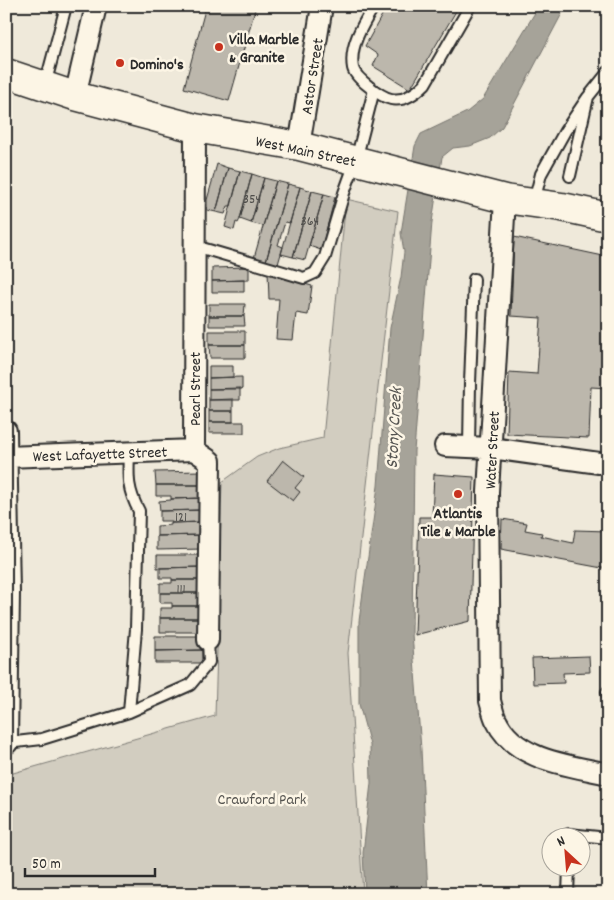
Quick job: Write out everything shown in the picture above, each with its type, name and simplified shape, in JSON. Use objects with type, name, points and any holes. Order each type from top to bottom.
[{"type":"main road","name":"West Main Street","points":[[6,73],[75,96],[195,128],[299,146],[496,196],[608,217]]},
{"type":"street","points":[[75,96],[96,6]]},
{"type":"street","name":"Astor Street","points":[[299,146],[322,6]]},
{"type":"street","name":"Pearl Street","points":[[195,128],[194,450],[210,462],[208,640]]},
{"type":"street","name":"Water Street","points":[[496,196],[491,448],[488,492],[490,701],[496,720],[506,735],[524,750],[551,761],[608,774]]},
{"type":"street","points":[[6,431],[9,592],[7,743]]},
{"type":"street","points":[[445,446],[491,448],[599,463]]},
{"type":"street","name":"West Lafayette Street","points":[[6,457],[194,450]]},
{"type":"lane","points":[[45,86],[66,6]]},
{"type":"lane","points":[[374,6],[362,26],[352,54],[353,70],[362,82],[391,99],[406,98],[425,84],[470,6]]},
{"type":"lane","points":[[534,203],[541,174],[565,131],[608,72]]},
{"type":"lane","points":[[194,246],[304,278],[309,277],[321,266],[325,257],[356,160],[374,90]]},
{"type":"lane","points":[[570,176],[588,97]]},
{"type":"lane","points":[[469,447],[474,279]]},
{"type":"lane","points":[[129,452],[128,474],[130,495],[139,511],[136,629],[129,712]]},
{"type":"lane","points":[[7,743],[42,739],[129,712],[190,685],[208,662],[208,640]]},
{"type":"lane","points":[[592,836],[608,838]]},
{"type":"lane","points":[[568,894],[569,878]]},
{"type":"green space","name":"Crawford Park","points":[[346,199],[398,211],[348,653],[363,894],[6,894],[6,775],[215,716],[222,482],[257,457],[279,448],[323,438]]},
{"type":"water","name":"Stony Creek","points":[[539,6],[566,6],[502,127],[490,138],[470,146],[453,148],[442,157],[432,222],[414,451],[412,634],[421,749],[428,894],[365,894],[363,853],[371,783],[370,745],[359,704],[359,621],[378,486],[390,328],[401,277],[404,252],[401,233],[415,146],[421,134],[467,112],[483,99]]},
{"type":"building","name":"Villa Marble & Granite","points":[[206,6],[256,6],[229,101],[184,88]]},
{"type":"building","points":[[387,6],[459,6],[410,89],[373,66],[378,55],[365,46]]},
{"type":"building","points":[[217,164],[228,168],[216,212],[207,210],[207,200]]},
{"type":"building","points":[[228,168],[240,171],[231,206],[228,206],[225,214],[216,212]]},
{"type":"building","points":[[240,171],[252,174],[240,219],[238,223],[236,222],[234,230],[225,227]]},
{"type":"building","points":[[252,174],[264,178],[251,223],[240,219]]},
{"type":"building","points":[[264,178],[276,181],[263,226],[251,223]]},
{"type":"building","points":[[276,181],[288,184],[266,261],[254,258]]},
{"type":"building","points":[[288,184],[300,187],[290,223],[285,222],[278,245],[283,247],[278,264],[266,261]]},
{"type":"building","points":[[300,187],[312,191],[293,257],[281,254]]},
{"type":"building","points":[[312,191],[324,194],[305,260],[293,257]]},
{"type":"building","points":[[324,194],[335,197],[321,250],[309,246]]},
{"type":"building","points":[[514,237],[608,257],[608,388],[591,387],[589,438],[507,434],[509,372],[537,374],[541,318],[511,316]]},
{"type":"building","points":[[249,267],[249,280],[212,281],[212,268]]},
{"type":"building","points":[[268,271],[283,278],[312,286],[308,315],[296,313],[293,340],[276,339],[279,299],[269,299]]},
{"type":"building","points":[[244,280],[244,292],[212,292],[212,281]]},
{"type":"building","points":[[209,304],[245,304],[244,316],[209,316]]},
{"type":"building","points":[[209,316],[244,316],[245,326],[209,326]]},
{"type":"building","points":[[209,331],[245,331],[245,345],[209,345]]},
{"type":"building","points":[[209,345],[245,345],[245,358],[210,358]]},
{"type":"building","points":[[209,366],[233,366],[233,377],[209,378]]},
{"type":"building","points":[[242,377],[242,389],[209,389],[209,378]]},
{"type":"building","points":[[240,388],[240,400],[209,400],[209,389]]},
{"type":"building","points":[[233,399],[233,411],[209,411],[209,400]]},
{"type":"building","points":[[209,411],[233,411],[233,422],[209,422]]},
{"type":"building","points":[[209,422],[244,422],[244,433],[209,433]]},
{"type":"building","points":[[283,460],[304,477],[295,488],[300,492],[293,501],[267,481]]},
{"type":"building","points":[[201,471],[201,485],[156,485],[155,472]]},
{"type":"building","points":[[434,474],[474,477],[470,621],[415,635],[419,517],[432,517]]},
{"type":"building","points":[[156,485],[201,485],[202,498],[171,499],[171,496],[156,496]]},
{"type":"building","points":[[202,498],[202,510],[160,511],[159,501]]},
{"type":"building","points":[[202,510],[202,522],[171,523],[171,521],[160,521],[160,511]]},
{"type":"building","points":[[502,519],[527,523],[525,530],[542,533],[541,536],[573,543],[575,530],[608,531],[608,567],[602,568],[501,549]]},
{"type":"building","points":[[202,522],[202,535],[157,536],[157,526],[171,525],[171,523]]},
{"type":"building","points":[[202,535],[203,549],[157,550],[157,536]]},
{"type":"building","points":[[157,555],[202,555],[202,567],[157,568]]},
{"type":"building","points":[[202,567],[202,580],[160,578],[160,568]]},
{"type":"building","points":[[172,580],[202,580],[202,593],[160,593],[160,583],[172,583]]},
{"type":"building","points":[[160,593],[202,593],[202,606],[172,606],[172,603],[160,603]]},
{"type":"building","points":[[172,606],[202,606],[202,618],[160,618],[160,608],[172,608]]},
{"type":"building","points":[[160,618],[202,618],[202,632],[160,632]]},
{"type":"building","points":[[155,636],[202,636],[202,650],[155,651]]},
{"type":"building","points":[[202,650],[202,663],[155,663],[155,651]]},
{"type":"building","points":[[589,656],[590,672],[563,673],[564,683],[533,684],[532,658]]},
{"type":"place","name":"Villa Marble & Granite","points":[[219,47]]},
{"type":"place","name":"Domino's","points":[[120,63]]},
{"type":"place","name":"Atlantis Tile & Marble","points":[[458,494]]}]
